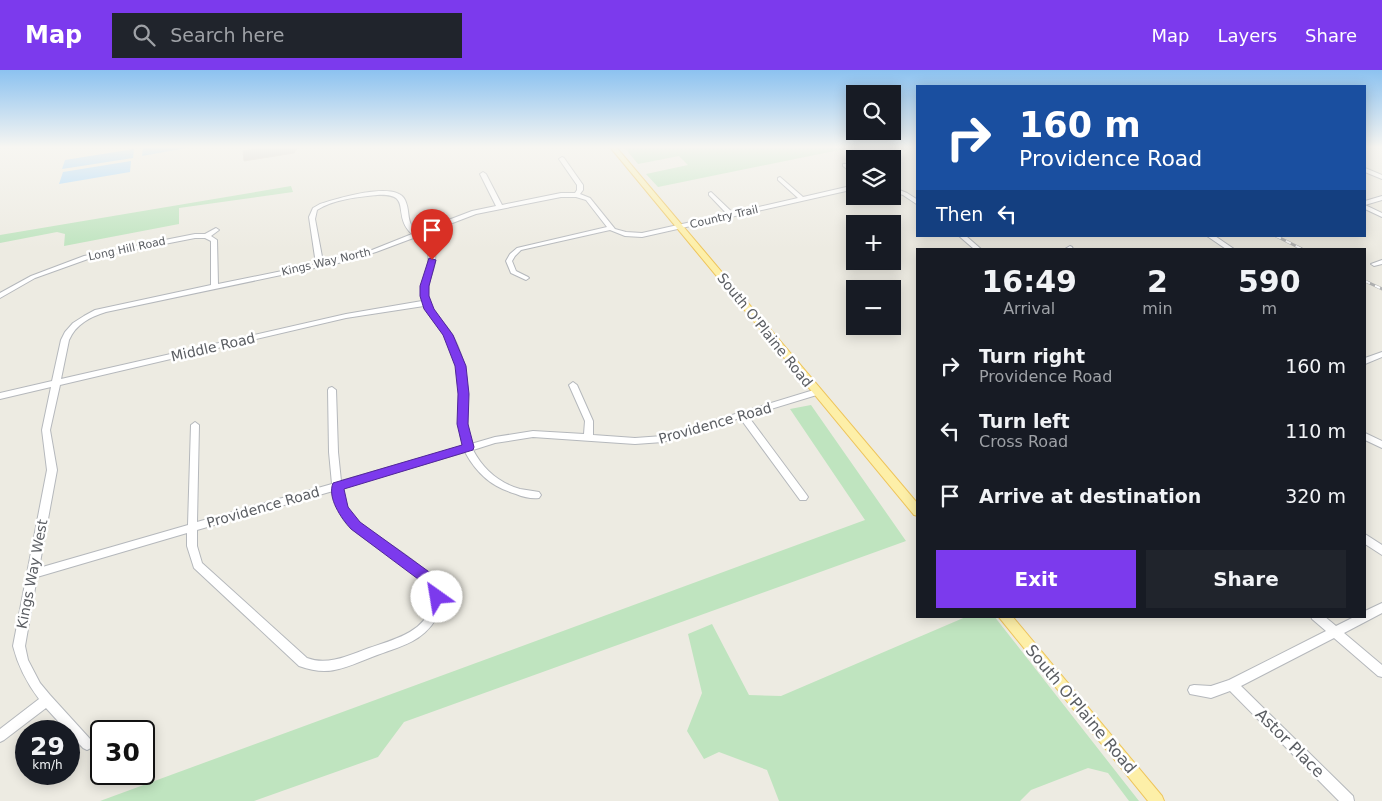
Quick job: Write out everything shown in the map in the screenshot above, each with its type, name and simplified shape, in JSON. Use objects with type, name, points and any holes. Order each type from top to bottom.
[{"type":"main road","name":"South O'Plaine Road","points":[[642,181],[916,510]]},
{"type":"main road","name":"South O'Plaine Road","points":[[1006,618],[1157,801]]},
{"type":"street","points":[[487,181],[500,206]]},
{"type":"street","points":[[577,181],[580,190],[577,195],[585,197],[592,203],[610,228],[625,234],[642,235],[680,227]]},
{"type":"street","points":[[782,181],[802,199]]},
{"type":"street","name":"Country Trail","points":[[680,227],[846,189]]},
{"type":"street","points":[[320,264],[312,213],[318,208],[333,202],[396,191],[402,199],[404,219],[407,225],[427,242],[433,255],[425,286],[426,303],[448,335],[461,366],[464,394],[463,424],[468,447],[475,463],[488,477],[508,488],[536,495]]},
{"type":"street","points":[[901,192],[916,201]]},
{"type":"street","points":[[711,194],[732,215]]},
{"type":"street","name":"Kings Way North","points":[[56,383],[68,332],[85,318],[104,310],[365,254],[458,217],[500,206],[557,195],[577,195]]},
{"type":"street","points":[[1366,202],[1382,198]]},
{"type":"street","points":[[310,206],[318,208]]},
{"type":"street","points":[[1366,207],[1382,215]]},
{"type":"street","points":[[526,278],[514,272],[509,261],[512,254],[519,249],[610,228]]},
{"type":"street","points":[[206,236],[216,230]]},
{"type":"street","name":"Long Hill Road","points":[[0,296],[32,277],[86,257],[191,236],[206,236]]},
{"type":"street","points":[[206,236],[214,240],[215,245],[215,287]]},
{"type":"street","points":[[963,237],[977,248]]},
{"type":"street","points":[[1212,237],[1229,248]]},
{"type":"street","points":[[1374,264],[1382,262]]},
{"type":"street","name":"Middle Road","points":[[0,396],[346,316],[426,303]]},
{"type":"street","points":[[1366,351],[1378,356]]},
{"type":"street","points":[[1366,361],[1378,356]]},
{"type":"street","name":"Kings Way West","points":[[56,383],[46,430],[52,470],[19,646],[25,670],[47,700],[86,744]]},
{"type":"street","points":[[573,385],[589,421],[588,438]]},
{"type":"street","points":[[195,425],[192,528],[194,557],[202,571],[303,662],[315,666],[330,666],[410,638],[426,626],[436,609],[436,590],[427,578],[356,526],[347,517],[342,508],[334,463],[332,390]]},
{"type":"street","name":"Providence Road","points":[[32,574],[468,447],[514,436],[533,434],[635,441],[663,439],[817,392]]},
{"type":"street","points":[[743,416],[803,497]]},
{"type":"street","points":[[1366,437],[1382,445]]},
{"type":"street","points":[[1366,539],[1382,551]]},
{"type":"street","points":[[1366,616],[1382,608]]},
{"type":"street","points":[[1318,618],[1382,672]]},
{"type":"street","points":[[1194,690],[1211,692],[1232,685],[1362,618]]},
{"type":"street","name":"Astor Place","points":[[1232,685],[1348,801]]},
{"type":"street","points":[[0,736],[47,700]]},
{"type":"green space","points":[[653,181],[687,181],[658,187]]},
{"type":"green space","points":[[291,186],[293,192],[179,208],[179,224],[64,246],[65,234],[57,232],[0,243],[0,235]]},
{"type":"green space","points":[[811,405],[906,541],[404,722],[378,757],[254,801],[100,801],[144,785],[155,785],[155,781],[865,520],[790,409]]},
{"type":"green space","points":[[963,618],[996,618],[1139,801],[1129,801],[1108,773],[1088,768],[1031,790],[1020,801],[779,801],[767,770],[719,752],[704,759],[687,731],[702,693],[688,634],[712,624],[749,695],[781,696]]},
{"type":"water","points":[[60,181],[76,181],[59,184]]},
{"type":"railway","points":[[1278,237],[1300,248]]},
{"type":"railway","points":[[1366,281],[1382,289]]},
{"type":"route","points":[[432,260],[424,296],[429,309],[448,335],[461,366],[464,394],[462,417],[468,447],[338,486],[342,508],[347,517],[356,526],[427,578],[436,590],[437,597]]}]
